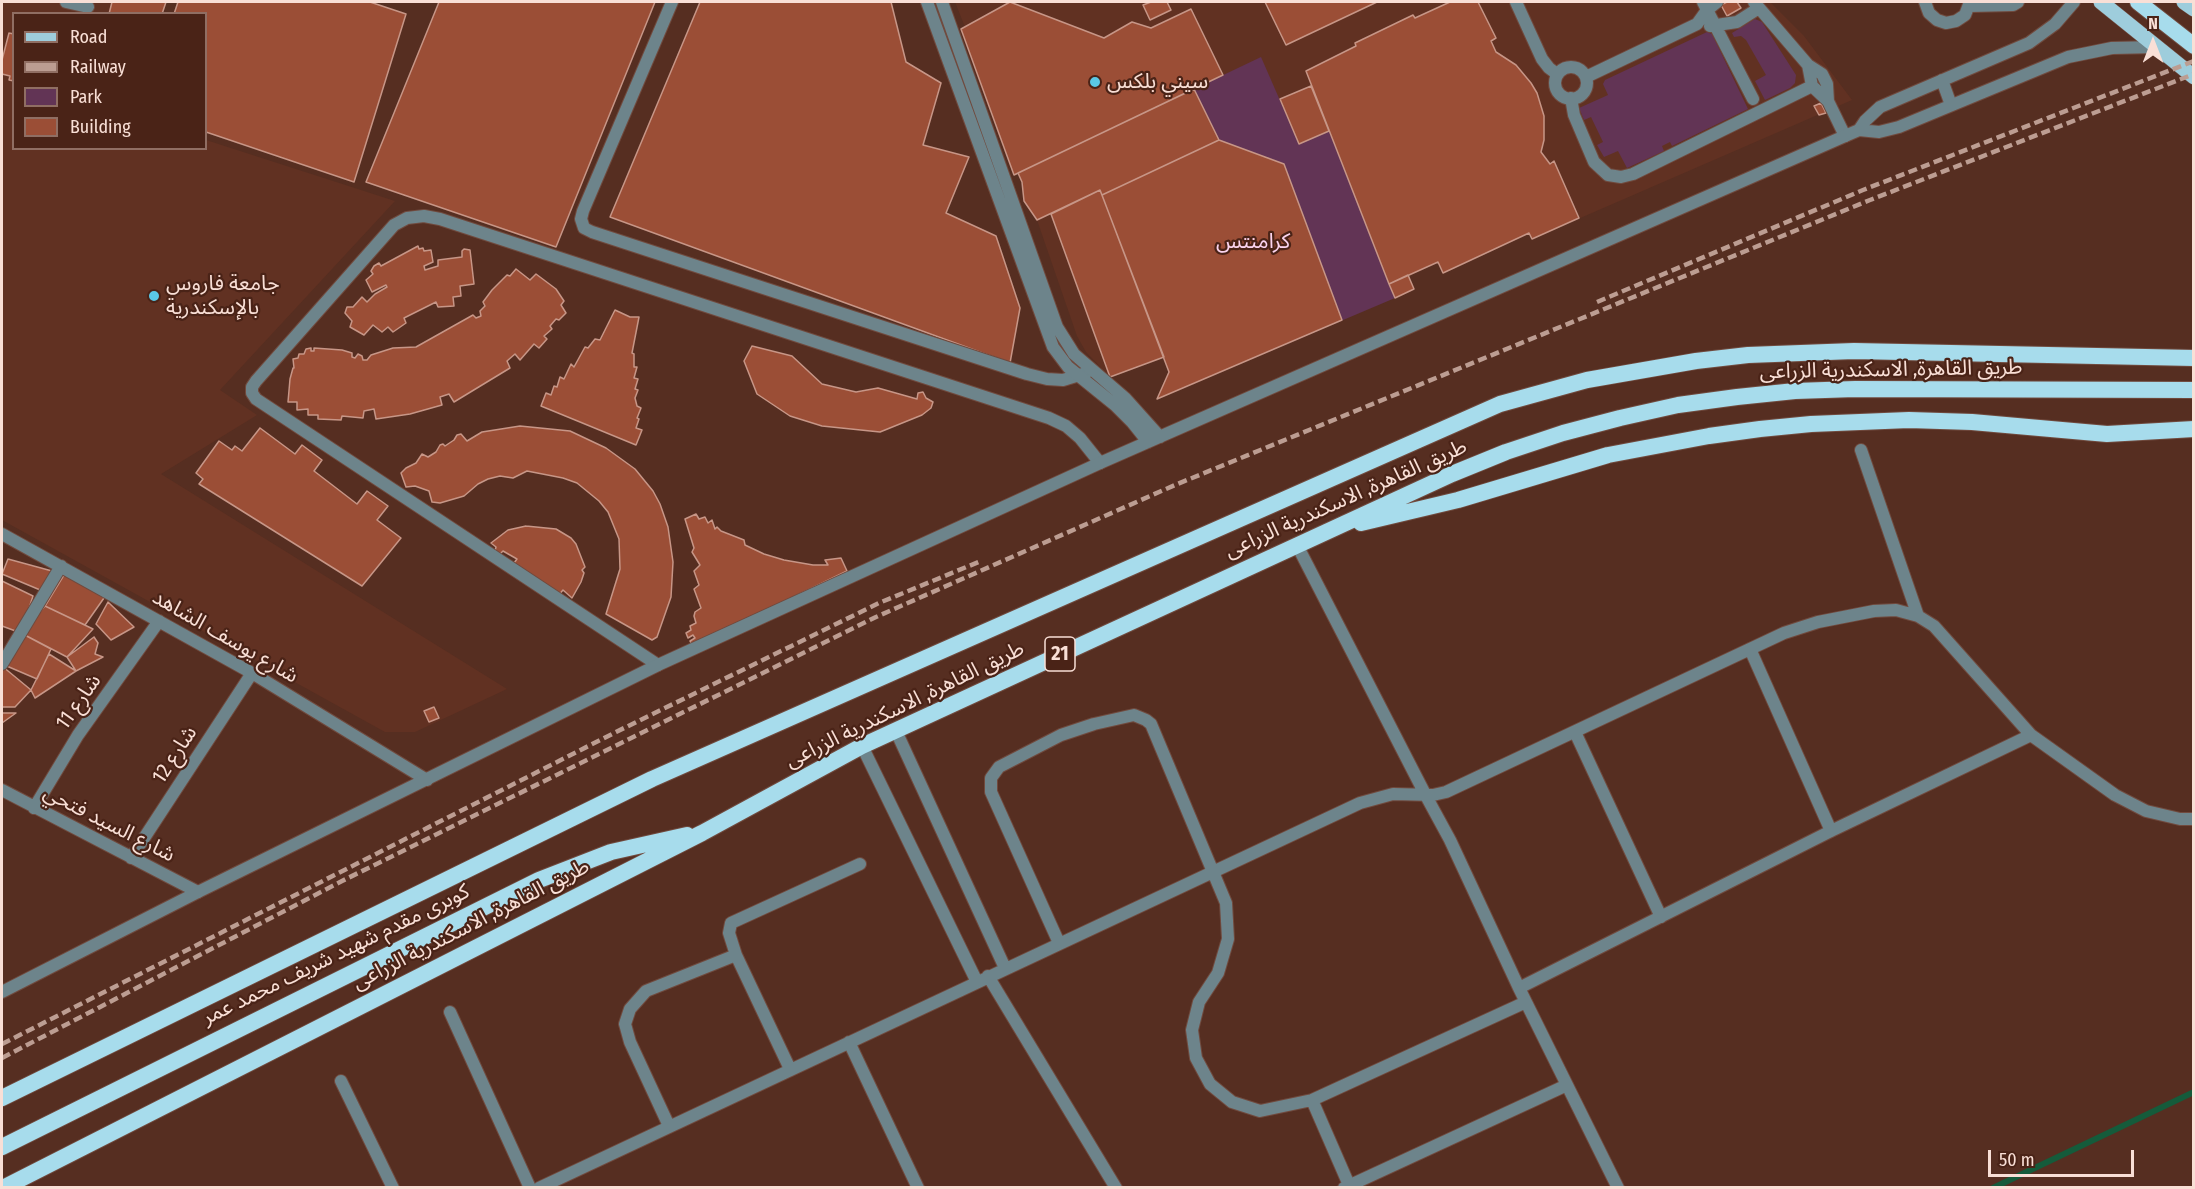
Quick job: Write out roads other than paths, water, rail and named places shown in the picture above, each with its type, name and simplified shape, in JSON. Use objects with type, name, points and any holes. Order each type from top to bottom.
[{"type":"highway","points":[[2138,2],[2193,46]]},
{"type":"highway","name":"طريق القاهرة, الاسكندرية الزراعى","points":[[2,1098],[652,779],[1500,404],[1587,380],[1696,361],[1748,355],[1854,351],[2193,358]]},
{"type":"highway","name":"طريق القاهرة, الاسكندرية الزراعى","points":[[3,1188],[702,833],[862,746],[1452,474],[1506,452],[1620,417],[1678,405],[1784,392],[1855,389],[2193,390]]},
{"type":"highway","points":[[1330,530],[1458,500],[1608,455],[1709,436],[1811,424],[1909,420],[2107,434],[2193,429]]},
{"type":"highway","name":"كوبرى مقدم شهيد شريف محمد عمر","points":[[2,1147],[539,880],[611,852],[702,833]]},
{"type":"main road","points":[[2101,2],[2193,77]]},
{"type":"main road","points":[[2184,2],[2193,9]]},
{"type":"street","points":[[66,2],[88,7]]},
{"type":"street","points":[[672,2],[583,211],[581,219],[584,228],[1027,374],[1055,380],[1078,376],[1091,370]]},
{"type":"street","points":[[927,2],[1047,334],[1060,357],[1078,376],[1154,440]]},
{"type":"street","points":[[942,2],[1057,327],[1074,354],[1125,398],[1154,440]]},
{"type":"street","points":[[1516,2],[1542,59],[1557,74]]},
{"type":"street","points":[[1925,2],[1929,13],[1937,20],[1946,22],[1956,21],[1965,15],[1970,4],[2013,5],[2018,2]]},
{"type":"street","points":[[1859,130],[1864,121],[1880,107],[2029,43],[2055,24],[2074,2]]},
{"type":"street","points":[[1697,24],[1709,4]]},
{"type":"street","points":[[1709,4],[1716,26],[1753,99]]},
{"type":"street","points":[[1586,77],[1697,24],[1716,26],[1737,22],[1756,5],[1808,65],[1818,70],[1825,79],[1828,101]]},
{"type":"street","points":[[937,27],[950,22]]},
{"type":"street","points":[[2,992],[198,892],[658,665],[1100,463],[1845,136],[1859,130],[1869,132],[1890,130],[2068,57],[2112,48],[2157,47]]},
{"type":"street","points":[[1808,65],[1812,86],[1828,101],[1845,136]]},
{"type":"street","points":[[1573,67],[1579,69],[1586,77],[1587,83],[1582,94],[1571,98],[1560,95],[1556,90],[1555,79],[1562,69],[1573,67]]},
{"type":"street","points":[[1942,80],[1951,105]]},
{"type":"street","points":[[1571,98],[1574,116],[1594,162],[1603,171],[1621,177],[1633,174],[1812,86]]},
{"type":"street","points":[[658,665],[256,399],[252,393],[252,387],[256,381],[394,225],[407,218],[424,216],[440,219],[1049,418],[1066,426],[1080,438],[1100,463]]},
{"type":"street","points":[[1862,450],[1918,616]]},
{"type":"street","name":"شارع يوسف الشاهد","points":[[2,534],[252,673],[427,780]]},
{"type":"street","points":[[1297,545],[1475,890],[1519,988],[1618,1188]]},
{"type":"street","points":[[2,664],[61,566]]},
{"type":"street","points":[[539,1188],[1360,803],[1393,794],[1433,795],[1446,792],[1784,633],[1810,625],[1874,611],[1896,610],[1918,616],[1934,626],[2031,735],[2115,795],[2146,811],[2180,819],[2193,819]]},
{"type":"street","name":"شارع 11","points":[[34,808],[78,735],[159,621]]},
{"type":"street","points":[[1750,649],[1831,831]]},
{"type":"street","name":"شارع 12","points":[[131,858],[252,673]]},
{"type":"street","points":[[1059,943],[991,792],[990,785],[994,772],[999,767],[1030,750],[1061,735],[1128,716],[1146,720],[1151,724],[1226,903],[1228,939],[1218,973],[1198,1002],[1192,1030],[1196,1058],[1210,1084],[1232,1102],[1260,1111],[1312,1100],[1526,1002]]},
{"type":"street","points":[[896,730],[1005,968]]},
{"type":"street","points":[[1575,732],[1661,917]]},
{"type":"street","points":[[1519,988],[1831,831],[2031,735]]},
{"type":"street","points":[[862,746],[982,979],[1116,1188]]},
{"type":"street","name":"شارع السيد فتحي","points":[[2,790],[198,892]]},
{"type":"street","points":[[790,1069],[736,956],[729,933],[731,923],[860,864]]},
{"type":"street","points":[[669,1126],[630,1042],[625,1024],[630,1009],[646,991],[736,956]]},
{"type":"street","points":[[450,1012],[530,1188]]},
{"type":"street","points":[[849,1042],[918,1188]]},
{"type":"street","points":[[341,1081],[393,1188]]},
{"type":"street","points":[[1312,1100],[1347,1186],[1567,1084]]},
{"type":"waterway","points":[[1993,1188],[2194,1092]]},
{"type":"railway","points":[[1597,302],[1863,190],[2194,61]]},
{"type":"railway","points":[[2,1058],[342,881],[876,617],[1175,485],[1870,200],[2194,74]]},
{"type":"railway","points":[[2,1044],[616,732],[879,603],[981,561]]},
{"type":"place","name":"سيني بلكس","points":[[1095,82]]},
{"type":"place","name":"جامعة فاروس بالإسكندرية","points":[[154,296]]},
{"type":"park label","name":"كرامنتس","points":[[1253,242]]}]
